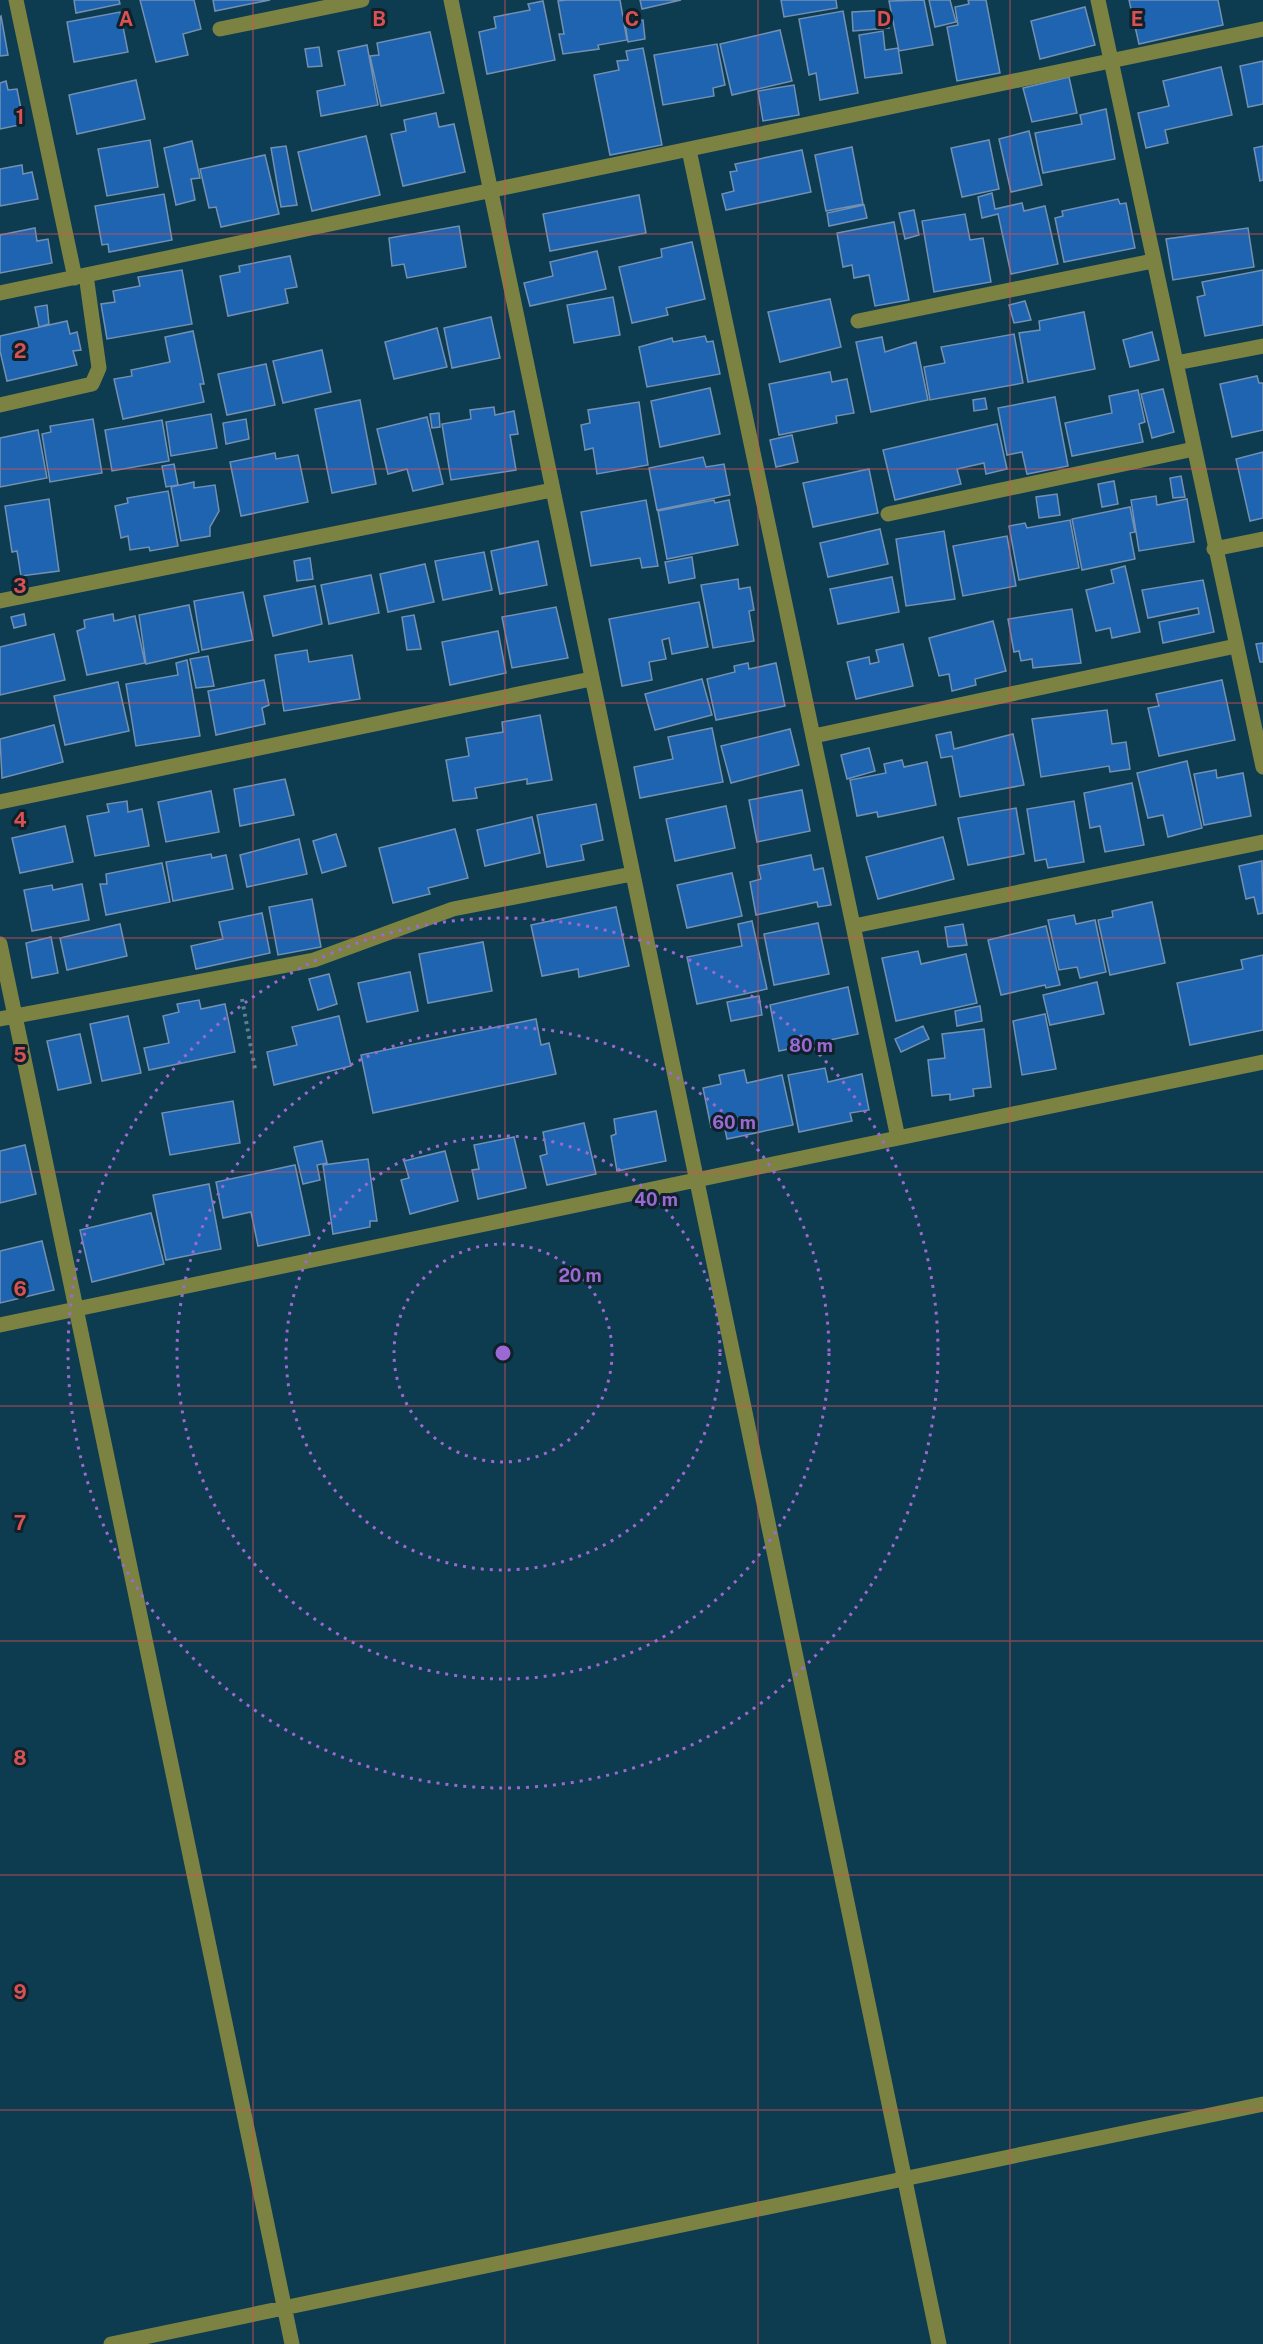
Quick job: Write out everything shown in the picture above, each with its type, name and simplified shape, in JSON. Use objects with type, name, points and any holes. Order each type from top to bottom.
[{"type":"street","points":[[0,405],[92,384],[99,368],[16,0]]},
{"type":"street","points":[[220,29],[362,0]]},
{"type":"street","points":[[450,0],[939,2344]]},
{"type":"street","points":[[1098,0],[1214,549],[1261,742],[1263,767]]},
{"type":"street","points":[[0,293],[1263,29]]},
{"type":"street","points":[[689,150],[898,1138]]},
{"type":"street","points":[[858,321],[1153,261]]},
{"type":"street","points":[[1176,363],[1263,346]]},
{"type":"street","points":[[888,514],[1194,448]]},
{"type":"street","points":[[0,601],[552,490]]},
{"type":"street","points":[[1214,549],[1263,539]]},
{"type":"street","points":[[814,736],[1236,646]]},
{"type":"street","points":[[0,802],[591,679]]},
{"type":"street","points":[[854,926],[1263,842]]},
{"type":"street","points":[[7,1017],[314,960],[453,909],[632,874]]},
{"type":"street","points":[[0,944],[7,1017],[75,1310],[292,2344]]},
{"type":"street","points":[[0,1325],[1263,1062]]},
{"type":"street","points":[[111,2344],[1263,2104]]},
{"type":"path","points":[[237,975],[255,1069]]},
{"type":"building","points":[[74,0],[119,0],[120,4],[76,13]]},
{"type":"building","points":[[140,0],[194,0],[201,29],[183,34],[188,55],[156,62]]},
{"type":"building","points":[[213,0],[270,0],[215,11]]},
{"type":"building","points":[[620,0],[627,40],[598,45],[599,49],[563,54],[559,34],[564,34],[558,1]]},
{"type":"building","points":[[640,0],[681,0],[642,9]]},
{"type":"building","points":[[781,0],[836,0],[837,8],[784,17]]},
{"type":"building","points":[[924,0],[933,45],[899,51],[889,1]]},
{"type":"building","points":[[929,0],[950,0],[956,22],[935,27]]},
{"type":"building","points":[[968,0],[986,0],[1000,73],[957,81],[947,27],[958,25],[955,7],[969,4]]},
{"type":"building","points":[[1129,0],[1218,0],[1223,25],[1139,44]]},
{"type":"building","points":[[543,1],[555,60],[487,74],[479,32],[496,28],[494,17],[530,10],[528,4]]},
{"type":"building","points":[[1085,7],[1095,45],[1040,59],[1031,21]]},
{"type":"building","points":[[887,10],[889,28],[853,31],[852,12]]},
{"type":"building","points":[[843,11],[858,93],[820,100],[816,73],[809,75],[799,19]]},
{"type":"building","points":[[120,12],[128,52],[74,62],[67,22]]},
{"type":"building","points":[[0,17],[8,55],[0,56]]},
{"type":"building","points":[[643,20],[645,39],[628,42],[625,23]]},
{"type":"building","points":[[780,30],[792,81],[732,95],[720,44]]},
{"type":"building","points":[[883,31],[885,50],[898,48],[902,73],[865,78],[859,35]]},
{"type":"building","points":[[430,32],[444,93],[381,106],[370,56],[379,55],[377,43]]},
{"type":"building","points":[[717,44],[725,85],[713,88],[714,96],[663,105],[654,55]]},
{"type":"building","points":[[367,45],[378,105],[321,116],[317,91],[345,85],[338,51]]},
{"type":"building","points":[[319,47],[322,66],[308,67],[305,49]]},
{"type":"building","points":[[643,48],[662,145],[610,155],[594,75],[619,70],[617,61],[628,60],[626,51]]},
{"type":"building","points":[[1263,61],[1263,104],[1248,107],[1240,66]]},
{"type":"building","points":[[1221,67],[1232,115],[1165,130],[1168,143],[1146,148],[1138,113],[1169,106],[1163,81]]},
{"type":"building","points":[[1069,77],[1077,113],[1032,122],[1023,88]]},
{"type":"building","points":[[136,80],[145,119],[77,134],[69,95]]},
{"type":"building","points":[[6,81],[8,90],[17,89],[24,124],[0,129],[0,83]]},
{"type":"building","points":[[794,85],[799,115],[763,121],[758,91]]},
{"type":"building","points":[[1106,109],[1115,159],[1043,173],[1035,133],[1082,124],[1080,115]]},
{"type":"building","points":[[436,113],[439,127],[454,124],[465,172],[403,186],[391,134],[406,131],[404,120]]},
{"type":"building","points":[[1029,131],[1042,185],[1011,192],[999,139]]},
{"type":"building","points":[[366,136],[380,195],[312,211],[298,152]]},
{"type":"building","points":[[150,140],[158,187],[107,196],[98,149]]},
{"type":"building","points":[[989,140],[999,189],[962,197],[951,148]]},
{"type":"building","points":[[192,141],[200,178],[191,179],[195,200],[176,205],[164,148]]},
{"type":"building","points":[[286,146],[297,205],[281,207],[271,148]]},
{"type":"building","points":[[1263,146],[1263,180],[1260,181],[1254,148]]},
{"type":"building","points":[[852,147],[863,204],[826,211],[815,155]]},
{"type":"building","points":[[802,150],[811,192],[726,210],[722,194],[734,191],[730,172],[737,171],[735,164]]},
{"type":"building","points":[[265,155],[279,214],[221,227],[216,207],[209,208],[200,169]]},
{"type":"building","points":[[22,165],[23,174],[32,172],[38,199],[0,206],[0,169]]},
{"type":"building","points":[[992,193],[995,209],[1022,203],[1024,211],[1045,206],[1058,264],[1011,274],[998,214],[982,218],[978,197]]},
{"type":"building","points":[[164,194],[172,240],[109,252],[108,244],[102,245],[95,206]]},
{"type":"building","points":[[639,195],[646,233],[550,251],[543,214]]},
{"type":"building","points":[[1118,199],[1120,204],[1126,203],[1135,248],[1064,262],[1055,218],[1063,216],[1062,211]]},
{"type":"building","points":[[864,205],[867,218],[829,226],[827,213]]},
{"type":"building","points":[[914,210],[919,235],[905,239],[899,213]]},
{"type":"building","points":[[965,214],[970,240],[983,238],[991,282],[934,292],[922,221]]},
{"type":"building","points":[[894,222],[909,300],[875,306],[869,275],[854,278],[852,265],[843,267],[837,233]]},
{"type":"building","points":[[459,226],[466,267],[407,278],[404,264],[392,266],[389,238]]},
{"type":"building","points":[[35,228],[37,241],[48,239],[52,263],[0,273],[0,235]]},
{"type":"building","points":[[1248,228],[1254,267],[1173,280],[1166,239]]},
{"type":"building","points":[[692,242],[705,299],[666,308],[668,315],[632,323],[619,267],[662,257],[661,249]]},
{"type":"building","points":[[597,251],[606,289],[530,306],[524,283],[553,276],[550,262]]},
{"type":"building","points":[[290,256],[297,287],[285,289],[288,303],[228,316],[220,276],[240,272],[239,266]]},
{"type":"building","points":[[182,270],[192,324],[107,339],[101,304],[115,302],[113,291],[140,286],[138,277]]},
{"type":"building","points":[[1263,270],[1263,325],[1205,336],[1197,297],[1205,295],[1202,282]]},
{"type":"building","points":[[613,297],[620,335],[574,343],[567,305]]},
{"type":"building","points":[[830,299],[841,347],[780,362],[768,312]]},
{"type":"building","points":[[1025,301],[1031,320],[1014,323],[1009,305]]},
{"type":"building","points":[[47,305],[49,324],[39,327],[35,307]]},
{"type":"building","points":[[1084,312],[1095,369],[1028,382],[1019,333],[1040,330],[1039,321]]},
{"type":"building","points":[[491,317],[500,358],[452,368],[444,328]]},
{"type":"building","points":[[67,321],[70,334],[77,332],[81,350],[73,351],[77,365],[7,381],[0,351],[0,336]]},
{"type":"building","points":[[437,328],[447,367],[394,379],[385,342]]},
{"type":"building","points":[[193,331],[204,384],[200,384],[204,402],[123,419],[114,379],[132,376],[131,370],[170,362],[165,337]]},
{"type":"building","points":[[1152,332],[1159,360],[1130,367],[1123,340]]},
{"type":"building","points":[[1014,334],[1023,383],[930,400],[924,367],[945,363],[941,347]]},
{"type":"building","points":[[705,336],[707,342],[713,341],[720,374],[647,387],[639,347],[672,338],[673,342]]},
{"type":"building","points":[[882,337],[885,352],[916,342],[928,400],[871,412],[856,342]]},
{"type":"building","points":[[322,350],[331,392],[283,403],[273,361]]},
{"type":"building","points":[[266,364],[275,405],[227,415],[218,374]]},
{"type":"building","points":[[830,372],[832,382],[847,379],[854,413],[836,416],[837,423],[779,435],[769,384]]},
{"type":"building","points":[[1257,376],[1259,383],[1263,383],[1263,430],[1232,437],[1220,384]]},
{"type":"building","points":[[710,388],[720,434],[660,447],[651,401]]},
{"type":"building","points":[[1163,389],[1174,432],[1152,438],[1141,394]]},
{"type":"building","points":[[1138,390],[1145,422],[1139,424],[1143,442],[1072,456],[1065,423],[1112,413],[1109,396]]},
{"type":"building","points":[[1055,397],[1068,466],[1027,474],[1022,452],[1007,455],[998,408]]},
{"type":"building","points":[[985,398],[987,409],[974,411],[973,400]]},
{"type":"building","points":[[360,400],[376,484],[332,493],[315,409]]},
{"type":"building","points":[[639,402],[648,465],[597,474],[593,448],[585,450],[581,425],[590,423],[588,410]]},
{"type":"building","points":[[494,407],[495,415],[514,411],[518,434],[510,435],[516,470],[451,480],[442,424],[471,419],[470,410]]},
{"type":"building","points":[[439,413],[440,427],[432,428],[430,414]]},
{"type":"building","points":[[211,414],[217,448],[171,456],[166,422]]},
{"type":"building","points":[[427,417],[443,484],[413,491],[407,469],[388,474],[377,429]]},
{"type":"building","points":[[93,419],[102,473],[50,482],[42,434],[51,432],[50,426]]},
{"type":"building","points":[[246,419],[249,439],[226,444],[223,423]]},
{"type":"building","points":[[162,420],[169,461],[112,471],[105,430]]},
{"type":"building","points":[[997,424],[1007,469],[986,474],[984,463],[957,469],[961,484],[895,500],[883,450]]},
{"type":"building","points":[[38,430],[47,478],[0,487],[0,438]]},
{"type":"building","points":[[792,435],[798,462],[776,467],[770,440]]},
{"type":"building","points":[[1263,452],[1263,518],[1250,521],[1236,459]]},
{"type":"building","points":[[275,453],[276,459],[298,455],[308,502],[241,516],[230,462]]},
{"type":"building","points":[[703,457],[706,467],[724,464],[730,495],[657,510],[649,468]]},
{"type":"building","points":[[174,464],[178,485],[166,487],[162,466]]},
{"type":"building","points":[[869,469],[878,513],[813,527],[803,483]]},
{"type":"building","points":[[1181,476],[1185,497],[1173,498],[1170,478]]},
{"type":"building","points":[[1114,481],[1118,504],[1102,507],[1098,484]]},
{"type":"building","points":[[194,482],[194,488],[215,485],[219,511],[210,527],[210,536],[181,541],[171,487]]},
{"type":"building","points":[[168,491],[178,546],[150,551],[149,547],[130,550],[128,536],[121,538],[115,506],[128,503],[127,498]]},
{"type":"building","points":[[1057,494],[1060,515],[1039,518],[1036,497]]},
{"type":"building","points":[[1156,496],[1157,505],[1187,499],[1194,542],[1139,551],[1131,500]]},
{"type":"building","points":[[49,499],[59,571],[21,576],[17,551],[12,552],[5,506]]},
{"type":"building","points":[[646,500],[658,566],[642,568],[640,558],[591,566],[581,512]]},
{"type":"building","points":[[714,500],[715,503],[729,500],[738,545],[667,559],[658,511]]},
{"type":"building","points":[[1130,507],[1135,532],[1130,533],[1135,559],[1082,570],[1072,519]]},
{"type":"building","points":[[1070,520],[1079,568],[1019,580],[1009,526],[1025,523],[1027,528]]},
{"type":"building","points":[[880,529],[888,564],[828,577],[820,543]]},
{"type":"building","points":[[944,531],[955,599],[906,606],[896,539]]},
{"type":"building","points":[[1007,536],[1016,586],[963,596],[953,546]]},
{"type":"building","points":[[538,541],[547,585],[500,594],[491,551]]},
{"type":"building","points":[[484,552],[492,590],[443,600],[435,561]]},
{"type":"building","points":[[692,557],[695,578],[669,583],[665,562]]},
{"type":"building","points":[[310,558],[313,579],[297,581],[294,561]]},
{"type":"building","points":[[425,564],[434,602],[388,612],[380,574]]},
{"type":"building","points":[[1125,566],[1140,632],[1112,638],[1110,628],[1096,631],[1086,590],[1114,583],[1111,570]]},
{"type":"building","points":[[371,575],[379,613],[329,624],[321,585]]},
{"type":"building","points":[[892,577],[899,612],[838,624],[830,589]]},
{"type":"building","points":[[738,579],[739,589],[750,587],[754,610],[749,611],[754,641],[713,648],[701,585]]},
{"type":"building","points":[[1203,580],[1214,632],[1163,643],[1159,622],[1199,614],[1198,608],[1148,618],[1142,590]]},
{"type":"building","points":[[315,586],[322,624],[273,636],[264,596]]},
{"type":"building","points":[[243,592],[253,640],[202,650],[194,601]]},
{"type":"building","points":[[699,602],[708,647],[672,654],[669,638],[662,640],[666,659],[649,662],[652,680],[622,686],[609,619]]},
{"type":"building","points":[[189,605],[199,652],[146,664],[139,615]]},
{"type":"building","points":[[556,607],[568,658],[512,668],[502,617]]},
{"type":"building","points":[[1072,609],[1081,663],[1033,668],[1032,659],[1021,661],[1019,651],[1014,652],[1008,619]]},
{"type":"building","points":[[24,614],[26,625],[14,628],[11,617]]},
{"type":"building","points":[[113,614],[114,621],[135,616],[145,663],[87,675],[77,631],[85,628],[84,620]]},
{"type":"building","points":[[414,615],[421,649],[407,650],[402,617]]},
{"type":"building","points":[[993,621],[1006,671],[975,679],[976,685],[952,691],[949,674],[939,676],[929,638]]},
{"type":"building","points":[[498,631],[506,673],[450,685],[442,642]]},
{"type":"building","points":[[54,634],[65,680],[0,695],[0,647]]},
{"type":"building","points":[[1263,643],[1263,662],[1260,662],[1256,644]]},
{"type":"building","points":[[903,644],[913,686],[856,699],[847,662],[869,657],[870,664],[879,662],[876,650]]},
{"type":"building","points":[[307,650],[309,662],[352,655],[360,699],[284,711],[275,655]]},
{"type":"building","points":[[208,656],[214,686],[196,688],[190,659]]},
{"type":"building","points":[[187,660],[200,736],[136,746],[126,684],[178,675],[176,663]]},
{"type":"building","points":[[748,663],[749,669],[776,663],[785,706],[716,720],[707,679],[735,672],[734,666]]},
{"type":"building","points":[[702,679],[712,715],[655,730],[645,694]]},
{"type":"building","points":[[264,680],[269,705],[262,708],[265,724],[216,735],[208,691]]},
{"type":"building","points":[[1222,680],[1235,740],[1159,756],[1148,708],[1159,706],[1156,694]]},
{"type":"building","points":[[118,682],[129,731],[65,745],[54,696]]},
{"type":"building","points":[[1107,710],[1112,744],[1126,742],[1130,769],[1110,772],[1109,766],[1041,777],[1032,719]]},
{"type":"building","points":[[540,715],[552,780],[527,784],[527,779],[475,788],[477,798],[453,801],[446,760],[469,756],[466,738],[503,732],[502,722]]},
{"type":"building","points":[[54,725],[63,762],[2,778],[0,739]]},
{"type":"building","points":[[712,728],[723,782],[640,798],[634,767],[673,759],[668,737]]},
{"type":"building","points":[[790,729],[799,765],[731,783],[721,746]]},
{"type":"building","points":[[951,732],[954,749],[1013,734],[1024,785],[960,797],[952,756],[941,758],[936,735]]},
{"type":"building","points":[[869,748],[875,771],[847,779],[841,755]]},
{"type":"building","points":[[902,760],[904,767],[927,762],[936,805],[878,817],[877,812],[857,816],[850,780],[886,773],[884,764]]},
{"type":"building","points":[[1187,761],[1202,828],[1168,837],[1163,815],[1148,818],[1137,773]]},
{"type":"building","points":[[1216,770],[1217,778],[1243,773],[1251,816],[1204,825],[1194,774]]},
{"type":"building","points":[[285,779],[294,815],[240,826],[234,789]]},
{"type":"building","points":[[1132,783],[1144,845],[1105,852],[1100,826],[1090,828],[1084,793]]},
{"type":"building","points":[[802,790],[810,831],[757,842],[749,800]]},
{"type":"building","points":[[211,791],[219,832],[166,842],[158,802]]},
{"type":"building","points":[[127,801],[128,812],[142,809],[149,846],[95,856],[87,816],[109,812],[107,804]]},
{"type":"building","points":[[1074,801],[1084,862],[1048,868],[1046,859],[1035,861],[1027,809]]},
{"type":"building","points":[[596,804],[603,840],[581,845],[584,860],[547,867],[537,815]]},
{"type":"building","points":[[726,806],[735,848],[675,861],[666,819]]},
{"type":"building","points":[[1016,808],[1024,854],[968,865],[958,818]]},
{"type":"building","points":[[532,817],[540,853],[485,866],[477,830]]},
{"type":"building","points":[[65,826],[73,862],[20,873],[12,838]]},
{"type":"building","points":[[455,829],[468,878],[428,888],[430,894],[393,903],[379,848]]},
{"type":"building","points":[[336,834],[346,866],[322,873],[313,841]]},
{"type":"building","points":[[943,837],[954,879],[878,899],[866,857]]},
{"type":"building","points":[[299,839],[307,874],[247,887],[240,855]]},
{"type":"building","points":[[211,854],[212,858],[226,855],[233,889],[173,901],[166,862]]},
{"type":"building","points":[[811,855],[814,870],[823,868],[831,905],[818,907],[817,902],[756,915],[750,882],[761,879],[758,866]]},
{"type":"building","points":[[1262,861],[1263,913],[1258,914],[1254,897],[1246,899],[1239,866]]},
{"type":"building","points":[[162,863],[170,902],[106,915],[100,884],[107,884],[106,874]]},
{"type":"building","points":[[732,873],[742,916],[687,928],[677,885]]},
{"type":"building","points":[[82,884],[89,920],[32,931],[24,890],[52,885],[53,890]]},
{"type":"building","points":[[312,899],[321,947],[278,955],[269,907]]},
{"type":"building","points":[[1152,902],[1165,963],[1110,975],[1098,920],[1113,917],[1112,911]]},
{"type":"building","points":[[616,907],[629,966],[579,977],[578,969],[542,976],[531,925]]},
{"type":"building","points":[[262,913],[270,953],[196,969],[191,946],[223,939],[219,922]]},
{"type":"building","points":[[1074,915],[1076,924],[1095,920],[1106,972],[1080,978],[1077,967],[1059,970],[1048,920]]},
{"type":"building","points":[[752,921],[767,989],[697,1004],[687,957],[742,946],[738,924]]},
{"type":"building","points":[[818,923],[829,974],[774,985],[764,934]]},
{"type":"building","points":[[120,924],[127,956],[67,970],[60,938]]},
{"type":"building","points":[[963,924],[967,945],[948,947],[945,927]]},
{"type":"building","points":[[1046,926],[1060,985],[1046,988],[1045,985],[1001,995],[988,940]]},
{"type":"building","points":[[51,937],[58,973],[32,978],[26,943]]},
{"type":"building","points":[[483,942],[492,991],[428,1003],[419,954]]},
{"type":"building","points":[[918,951],[921,964],[966,954],[977,1003],[896,1021],[882,958]]},
{"type":"building","points":[[1263,955],[1263,1030],[1190,1045],[1177,983],[1243,969],[1241,960]]},
{"type":"building","points":[[410,972],[418,1011],[367,1022],[358,983]]},
{"type":"building","points":[[329,974],[337,1004],[318,1010],[309,979]]},
{"type":"building","points":[[1097,982],[1104,1014],[1050,1025],[1043,995]]},
{"type":"building","points":[[848,987],[858,1034],[779,1051],[770,1005]]},
{"type":"building","points":[[759,996],[762,1015],[731,1021],[727,1002]]},
{"type":"building","points":[[199,1000],[201,1009],[225,1004],[235,1052],[149,1070],[144,1048],[169,1043],[163,1016],[179,1012],[177,1004]]},
{"type":"building","points":[[980,1006],[982,1021],[957,1026],[955,1011]]},
{"type":"building","points":[[1045,1014],[1056,1069],[1022,1075],[1013,1021]]},
{"type":"building","points":[[128,1016],[141,1073],[102,1081],[90,1024]]},
{"type":"building","points":[[339,1016],[351,1066],[274,1085],[267,1052],[297,1045],[292,1027]]},
{"type":"building","points":[[536,1019],[541,1045],[549,1043],[556,1074],[373,1113],[361,1055]]},
{"type":"building","points":[[923,1026],[929,1039],[901,1052],[895,1039]]},
{"type":"building","points":[[984,1029],[991,1087],[973,1089],[974,1096],[950,1100],[950,1094],[932,1096],[928,1060],[945,1058],[942,1034]]},
{"type":"building","points":[[80,1034],[91,1083],[58,1090],[47,1041]]},
{"type":"building","points":[[825,1068],[828,1082],[862,1074],[869,1110],[850,1113],[852,1121],[799,1132],[788,1075]]},
{"type":"building","points":[[744,1070],[747,1083],[782,1075],[793,1125],[727,1139],[724,1124],[711,1127],[703,1088],[721,1084],[719,1075]]},
{"type":"building","points":[[233,1101],[240,1143],[170,1155],[162,1113]]},
{"type":"building","points":[[656,1111],[666,1161],[617,1171],[611,1136],[616,1134],[614,1119]]},
{"type":"building","points":[[584,1123],[596,1174],[547,1185],[540,1156],[547,1154],[543,1132]]},
{"type":"building","points":[[514,1137],[526,1188],[478,1199],[472,1170],[479,1169],[474,1145]]},
{"type":"building","points":[[322,1141],[327,1163],[317,1165],[320,1180],[303,1184],[294,1147]]},
{"type":"building","points":[[25,1145],[36,1194],[0,1203],[0,1151]]},
{"type":"building","points":[[445,1151],[458,1201],[410,1214],[401,1180],[409,1178],[404,1161]]},
{"type":"building","points":[[368,1159],[377,1221],[370,1221],[370,1227],[333,1234],[323,1165]]},
{"type":"building","points":[[295,1165],[310,1235],[258,1246],[251,1212],[223,1218],[216,1182]]},
{"type":"building","points":[[209,1184],[221,1249],[166,1260],[153,1195]]},
{"type":"building","points":[[151,1213],[164,1264],[92,1282],[80,1230]]},
{"type":"building","points":[[42,1241],[54,1290],[0,1303],[0,1251]]}]
